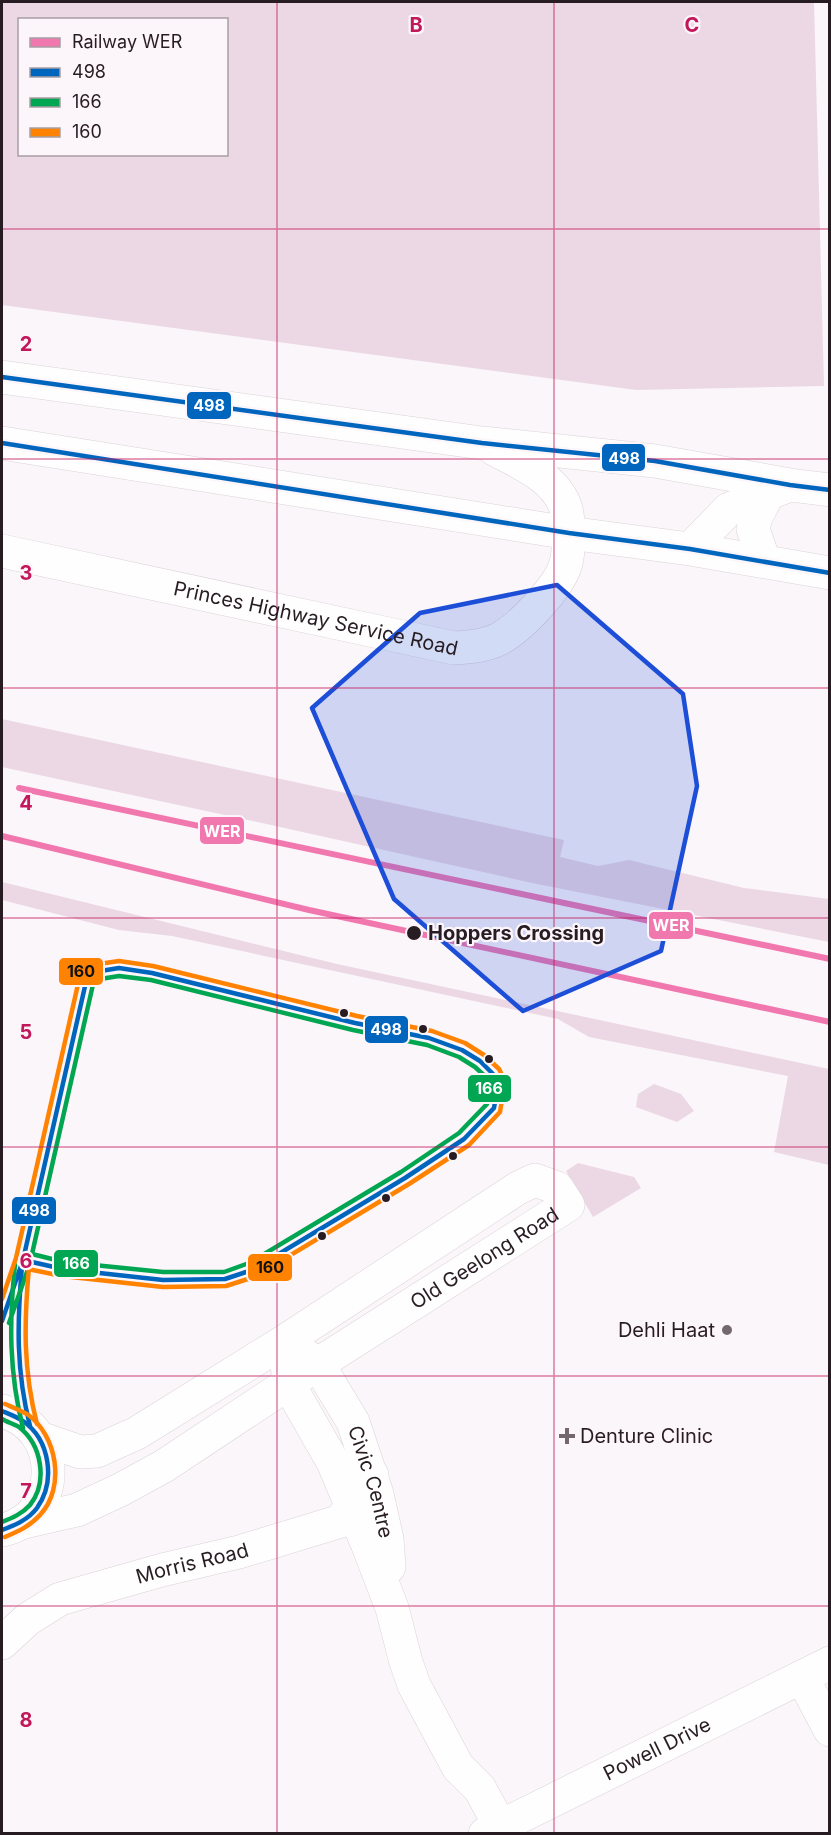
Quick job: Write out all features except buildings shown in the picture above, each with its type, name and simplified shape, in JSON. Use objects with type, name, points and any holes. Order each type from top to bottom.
[{"type":"main road","points":[[2,377],[482,443],[655,461],[779,489],[830,490]]},
{"type":"main road","points":[[2,443],[569,533],[690,549],[830,573]]},
{"type":"main road","name":"Princes Highway Service Road","points":[[2,551],[454,648],[478,646],[500,639],[516,627],[539,603],[566,566],[569,533],[566,509],[554,489],[524,465],[482,443]]},
{"type":"main road","points":[[690,549],[729,509],[779,489]]},
{"type":"main road","points":[[764,561],[753,529],[756,518],[779,489]]},
{"type":"main road","name":"Old Geelong Road","points":[[7,1529],[77,1509],[120,1490],[164,1466],[318,1364],[568,1205],[557,1188],[535,1180],[518,1188],[285,1341],[137,1433],[97,1451],[80,1452],[40,1438]]},
{"type":"main road","points":[[285,1341],[318,1364]]},
{"type":"main road","points":[[285,1341],[289,1385]]},
{"type":"main road","name":"Civic Centre","points":[[318,1364],[353,1422],[372,1475],[387,1539],[392,1608]]},
{"type":"main road","name":"Civic Centre","points":[[289,1385],[333,1462],[352,1506],[392,1608],[414,1685],[458,1767],[480,1789],[486,1831]]},
{"type":"main road","points":[[2,1411],[13,1414],[30,1426],[40,1438],[48,1461],[47,1485],[37,1507],[7,1529]]},
{"type":"main road","points":[[353,1422],[333,1462],[372,1475]]},
{"type":"main road","name":"Morris Road","points":[[2,1643],[28,1619],[60,1599],[162,1570],[239,1552],[341,1521],[372,1475]]},
{"type":"main road","points":[[816,1670],[830,1730]]},
{"type":"main road","name":"Powell Drive","points":[[486,1831],[816,1670]]},
{"type":"highlighted area","points":[[557,585],[683,694],[697,786],[661,951],[523,1011],[394,899],[312,708],[420,613]]},
{"type":"shaded area","points":[[2,2],[814,2],[824,386],[636,390],[2,305]]},
{"type":"shaded area","points":[[2,719],[564,840],[560,857],[598,866],[629,860],[744,888],[829,899],[829,942],[532,883],[2,767]]},
{"type":"shaded area","points":[[2,882],[337,964],[829,1069],[829,1165],[774,1152],[788,1076],[589,1037],[558,1019],[172,936],[119,930],[2,900]]},
{"type":"shaded area","points":[[654,1084],[681,1094],[694,1111],[677,1122],[636,1107],[638,1094]]},
{"type":"shaded area","points":[[578,1163],[634,1177],[641,1188],[593,1217],[566,1171]]},
{"type":"rail line","name":"WER","points":[[19,788],[830,959]]},
{"type":"rail line","name":"WER","points":[[2,836],[309,910],[830,1022]]},
{"type":"transit line","name":"498","points":[[2,377],[482,443],[655,461],[830,490]]},
{"type":"transit line","name":"498","points":[[2,443],[569,533],[690,549],[830,573]]},
{"type":"transit line","name":"160","points":[[2,1299],[16,1258],[81,971],[85,966],[119,961],[153,966],[357,1016],[432,1031],[465,1043],[484,1055],[499,1069],[505,1081],[500,1112],[469,1145],[409,1184],[254,1277],[226,1286],[163,1287],[62,1276],[28,1269]]},
{"type":"transit line","name":"498","points":[[119,968],[152,973],[355,1023],[429,1038],[462,1050],[480,1061],[493,1074],[498,1084],[494,1108],[464,1139],[405,1178],[252,1270],[225,1279],[163,1280],[63,1269],[23,1260],[88,973],[119,968]]},
{"type":"transit line","name":"166","points":[[119,976],[151,980],[353,1030],[427,1045],[459,1057],[487,1078],[490,1085],[487,1104],[459,1133],[401,1172],[249,1263],[224,1272],[163,1272],[64,1262],[32,1254],[94,980],[119,976]]},
{"type":"transit line","name":"498","points":[[2,1321],[23,1260]]},
{"type":"transit line","name":"166","points":[[15,1265],[12,1347],[15,1387],[23,1428]]},
{"type":"transit line","name":"498","points":[[22,1266],[19,1347],[22,1386],[30,1426]]},
{"type":"transit line","name":"160","points":[[29,1267],[26,1346],[29,1384],[37,1424]]},
{"type":"transit line","name":"166","points":[[9,1323],[28,1269]]},
{"type":"transit line","name":"160","points":[[5,1404],[27,1414],[37,1423],[51,1448],[55,1476],[48,1503],[40,1515],[24,1528],[5,1537]]},
{"type":"transit line","name":"498","points":[[2,1411],[21,1420],[32,1429],[44,1450],[48,1474],[47,1486],[37,1508],[25,1519],[2,1530]]},
{"type":"transit line","name":"166","points":[[2,1419],[19,1427],[27,1435],[40,1464],[36,1496],[20,1513],[2,1522]]},
{"type":"place","name":"Hoppers Crossing","points":[[414,933]]},
{"type":"place","name":"Dehli Haat","points":[[727,1330]]},
{"type":"place","name":"Denture Clinic","points":[[567,1436]]}]
